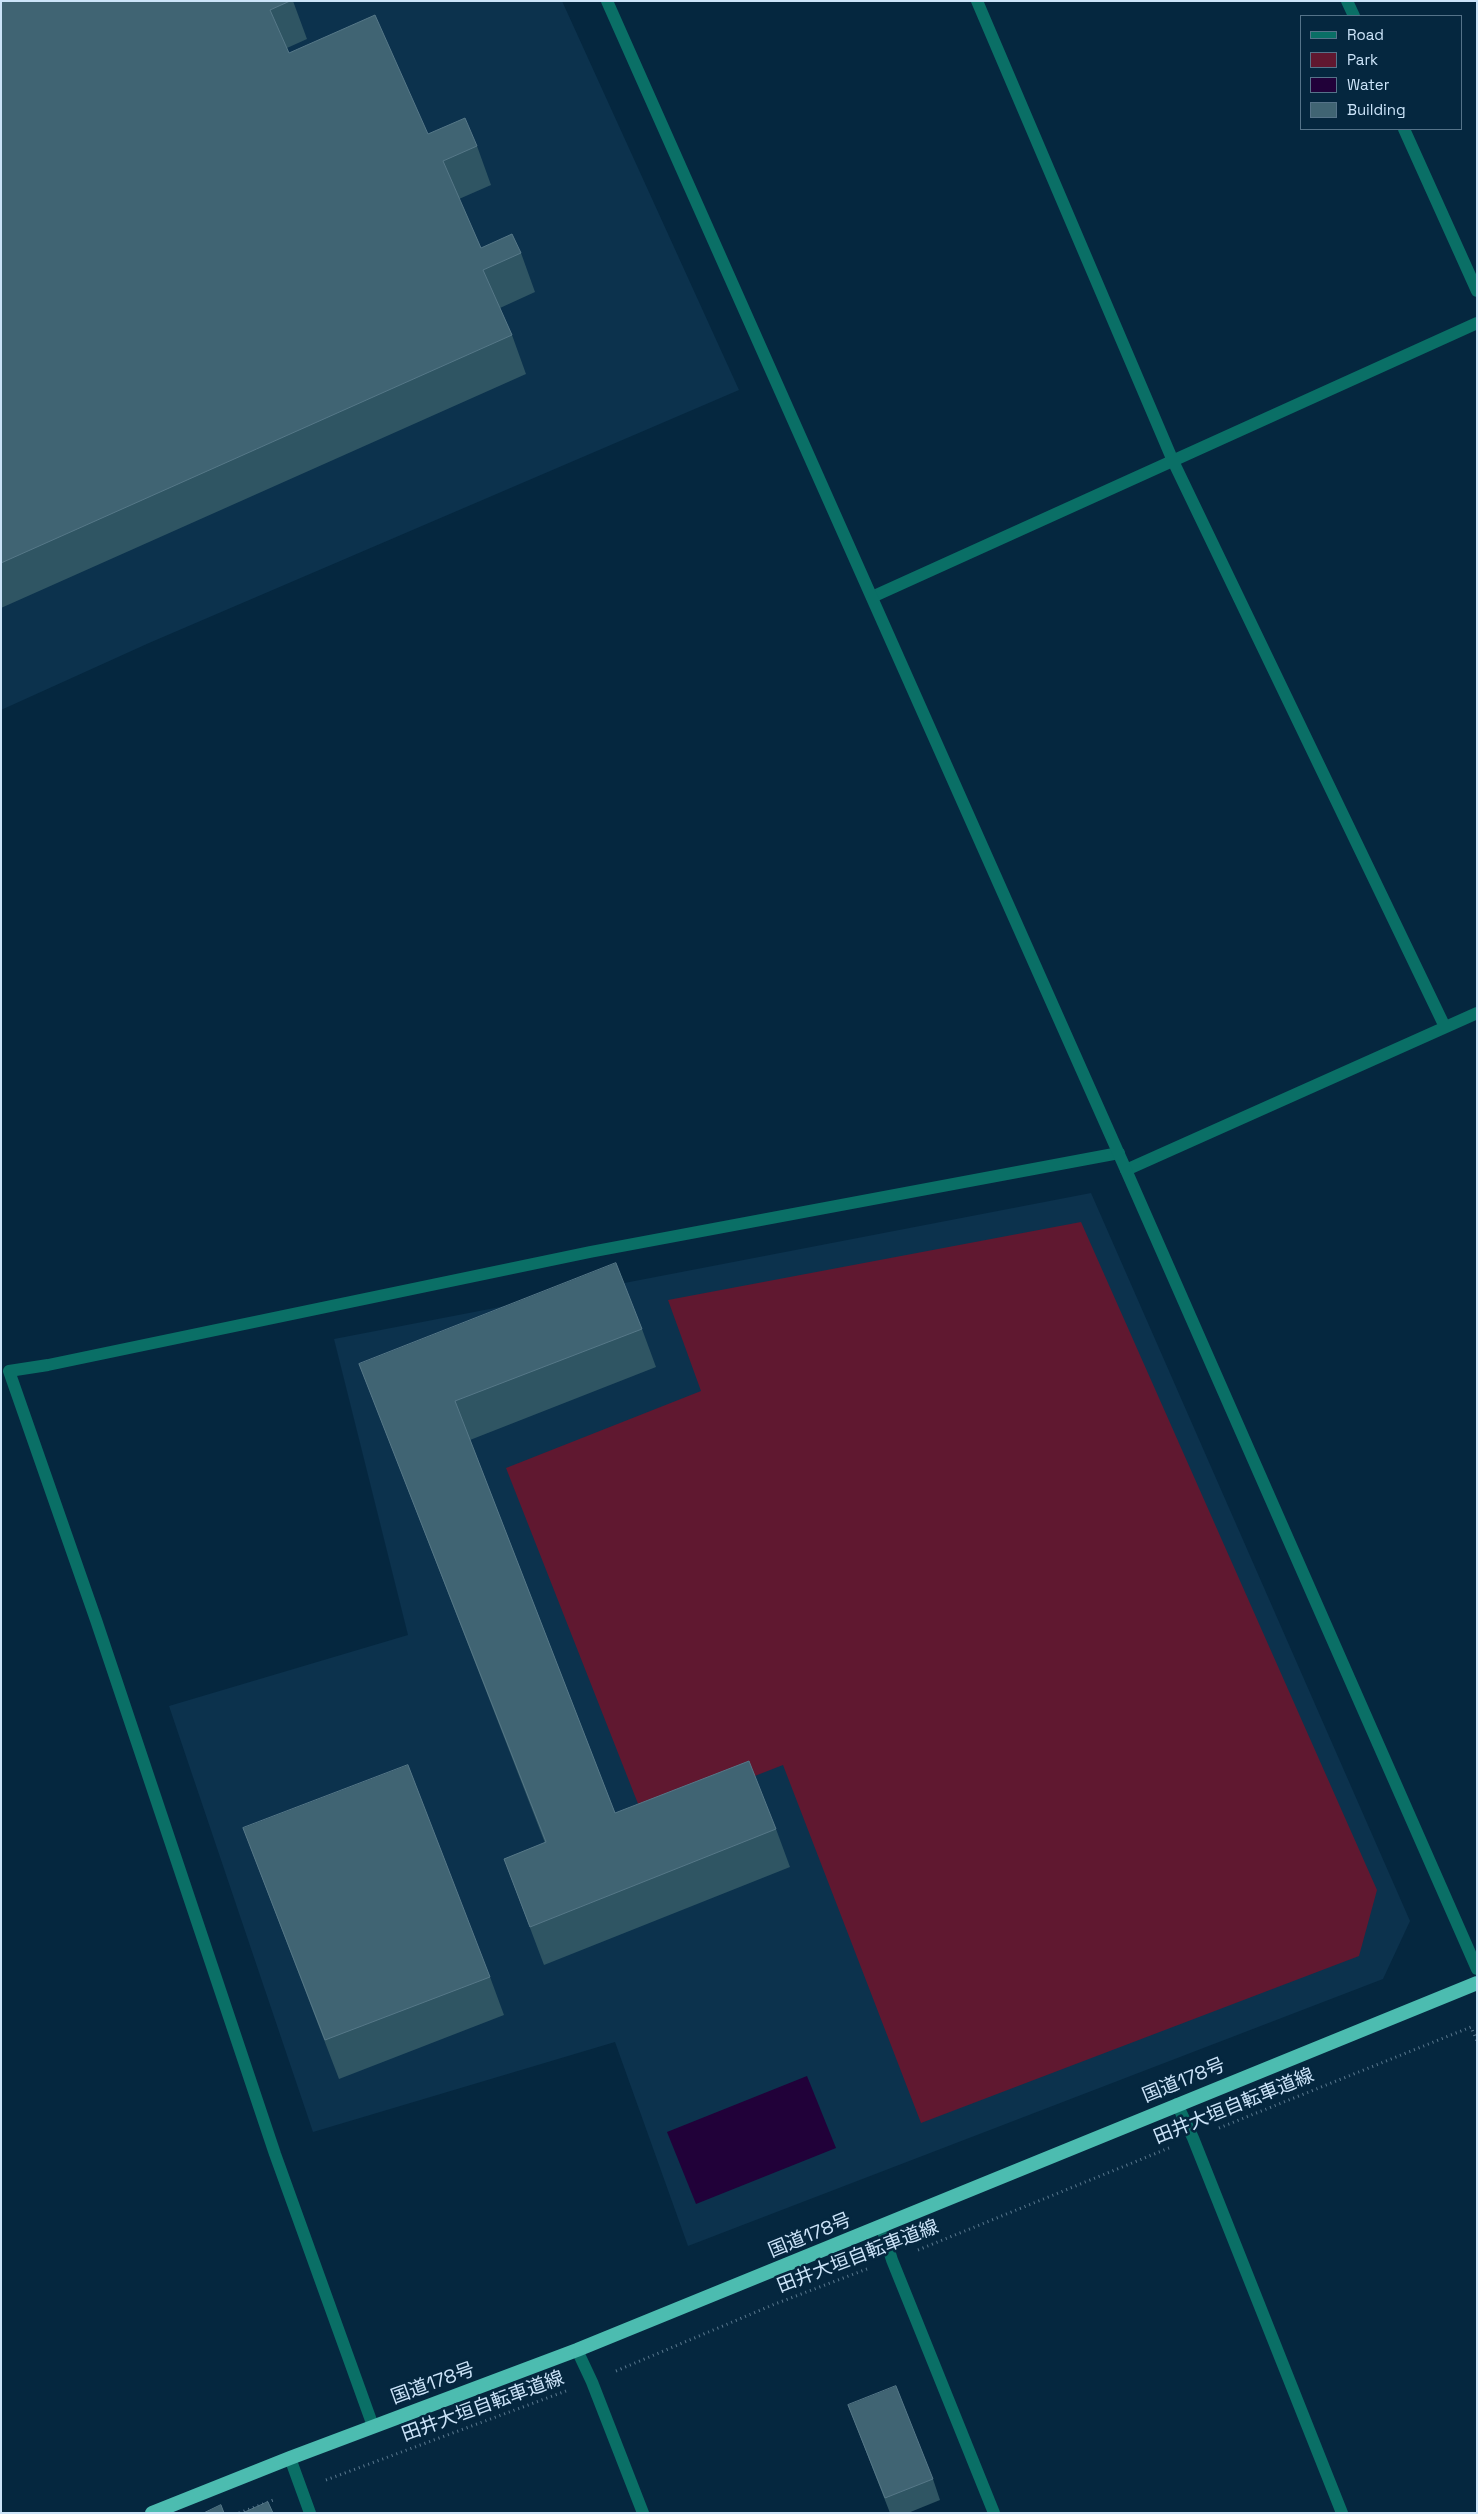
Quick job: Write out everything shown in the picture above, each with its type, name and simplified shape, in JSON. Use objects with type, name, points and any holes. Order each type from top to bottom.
[{"type":"highway","name":"国道178号","points":[[152,2513],[373,2426],[577,2350],[882,2228],[1177,2104],[1477,1983]]},
{"type":"street","points":[[608,1],[1119,1153],[1477,1969]]},
{"type":"street","points":[[978,1],[1173,461],[1445,1027]]},
{"type":"street","points":[[1347,1],[1354,15]]},
{"type":"street","points":[[1404,130],[1477,291]]},
{"type":"street","points":[[872,597],[1477,324]]},
{"type":"street","points":[[1126,1170],[1477,1013]]},
{"type":"street","points":[[373,2426],[275,2154],[96,1620],[9,1370],[48,1365],[590,1252],[1119,1153]]},
{"type":"street","points":[[1177,2104],[1193,2138],[1342,2513]]},
{"type":"street","points":[[882,2228],[892,2260],[994,2513]]},
{"type":"street","points":[[577,2350],[592,2382],[643,2513]]},
{"type":"street","points":[[290,2458],[310,2513]]},
{"type":"path","name":"田井大垣自転車道線","points":[[239,2513],[592,2382],[775,2304],[892,2260],[1471,2027],[1477,2041]]},
{"type":"shaded area","points":[[1,1],[562,1],[739,390],[149,643],[1,710]]},
{"type":"shaded area","points":[[1091,1193],[1410,1921],[1383,1979],[688,2246],[615,2042],[313,2132],[169,1706],[408,1635],[334,1339]]},
{"type":"green space","points":[[1081,1222],[1377,1890],[1359,1956],[921,2123],[783,1765],[644,1819],[506,1468],[701,1391],[668,1300]]},
{"type":"water","points":[[807,2076],[836,2148],[696,2204],[667,2132]]},
{"type":"building","points":[[1,1],[290,1],[270,10],[289,53],[375,15],[428,134],[465,118],[477,146],[443,161],[481,248],[512,234],[521,253],[483,270],[512,335],[1,563]]},
{"type":"building","points":[[616,1263],[642,1329],[455,1401],[615,1813],[749,1761],[776,1829],[530,1927],[504,1859],[546,1842],[359,1364]]},
{"type":"building","points":[[408,1765],[490,1977],[325,2040],[243,1828]]},
{"type":"building","points":[[896,2386],[933,2479],[885,2498],[848,2405]]},
{"type":"building","points":[[268,2502],[273,2513],[243,2513]]},
{"type":"building","points":[[221,2505],[224,2513],[204,2513]]}]
